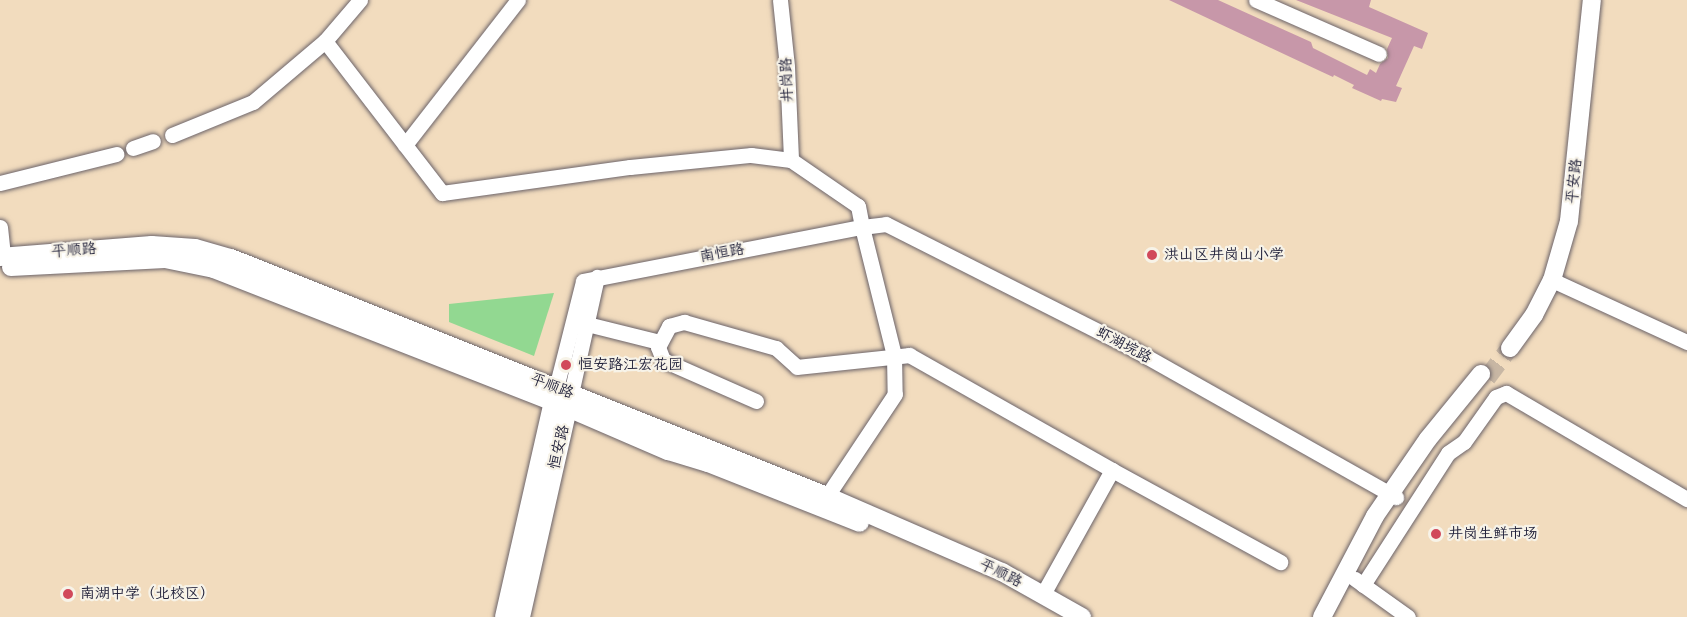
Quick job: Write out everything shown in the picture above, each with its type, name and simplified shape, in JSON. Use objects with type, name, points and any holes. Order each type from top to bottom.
[{"type":"main road","name":"平安路","points":[[1582,0],[1560,224],[1537,292],[1507,346],[1534,315],[1552,280],[1569,221],[1592,0]]},
{"type":"main road","name":"平顺路","points":[[1,260],[152,245],[195,248],[248,264],[562,398],[827,496],[965,555],[1043,594],[1082,617]]},
{"type":"main road","points":[[1322,617],[1350,560],[1393,496],[1484,376]]},
{"type":"main road","name":"平顺路","points":[[562,398],[668,450],[718,467],[915,544],[1004,586],[1061,617]]},
{"type":"main road","name":"恒安路","points":[[504,617],[562,398]]},
{"type":"main road","name":"恒安路","points":[[521,617],[562,398]]},
{"type":"main road","points":[[1335,617],[1357,581],[1393,496]]},
{"type":"street","points":[[172,135],[253,102],[325,42],[360,0]]},
{"type":"street","points":[[405,145],[518,0]]},
{"type":"street","name":"井岗路","points":[[780,0],[787,66],[791,160]]},
{"type":"street","points":[[1256,0],[1379,54]]},
{"type":"street","points":[[325,42],[442,193],[630,167],[740,156],[791,160],[858,206],[894,355],[895,394],[827,496]]},
{"type":"street","points":[[133,148],[153,141]]},
{"type":"street","points":[[0,183],[116,154]]},
{"type":"street","name":"虾湖垸路","points":[[862,227],[886,224],[1113,339],[1393,496]]},
{"type":"street","points":[[0,227],[1,260]]},
{"type":"street","name":"南恒路","points":[[590,279],[862,227]]},
{"type":"street","name":"恒安路","points":[[562,398],[587,324],[590,279]]},
{"type":"street","name":"恒安路","points":[[562,398],[590,279]]},
{"type":"street","points":[[1552,280],[1687,342]]},
{"type":"street","points":[[756,401],[663,360],[659,342],[669,326],[684,322],[776,348],[797,367],[909,355],[1280,562]]},
{"type":"street","points":[[587,324],[659,342]]},
{"type":"street","points":[[1408,617],[1357,581],[1448,453],[1464,442],[1496,396],[1506,393],[1687,499]]},
{"type":"street","points":[[1043,594],[1112,470]]},
{"type":"green space","points":[[554,293],[534,356],[449,322],[449,304]]},
{"type":"building","points":[[1169,0],[1218,0],[1311,42],[1313,48],[1367,75],[1370,69],[1376,73],[1380,64],[1388,58],[1387,49],[1392,38],[1296,0],[1371,0],[1369,7],[1428,33],[1422,49],[1414,46],[1396,86],[1402,88],[1396,102],[1382,99],[1381,101],[1352,88],[1354,85],[1334,75],[1333,77]]},
{"type":"tunnel","points":[[1487,378],[1510,348]]},
{"type":"place","name":"洪山区井岗山小学","points":[[1152,255]]},
{"type":"place","name":"恒安路江宏花园","points":[[566,365]]},
{"type":"place","name":"井岗生鲜市场","points":[[1436,534]]},
{"type":"place","name":"南湖中学（北校区）","points":[[68,594]]}]
